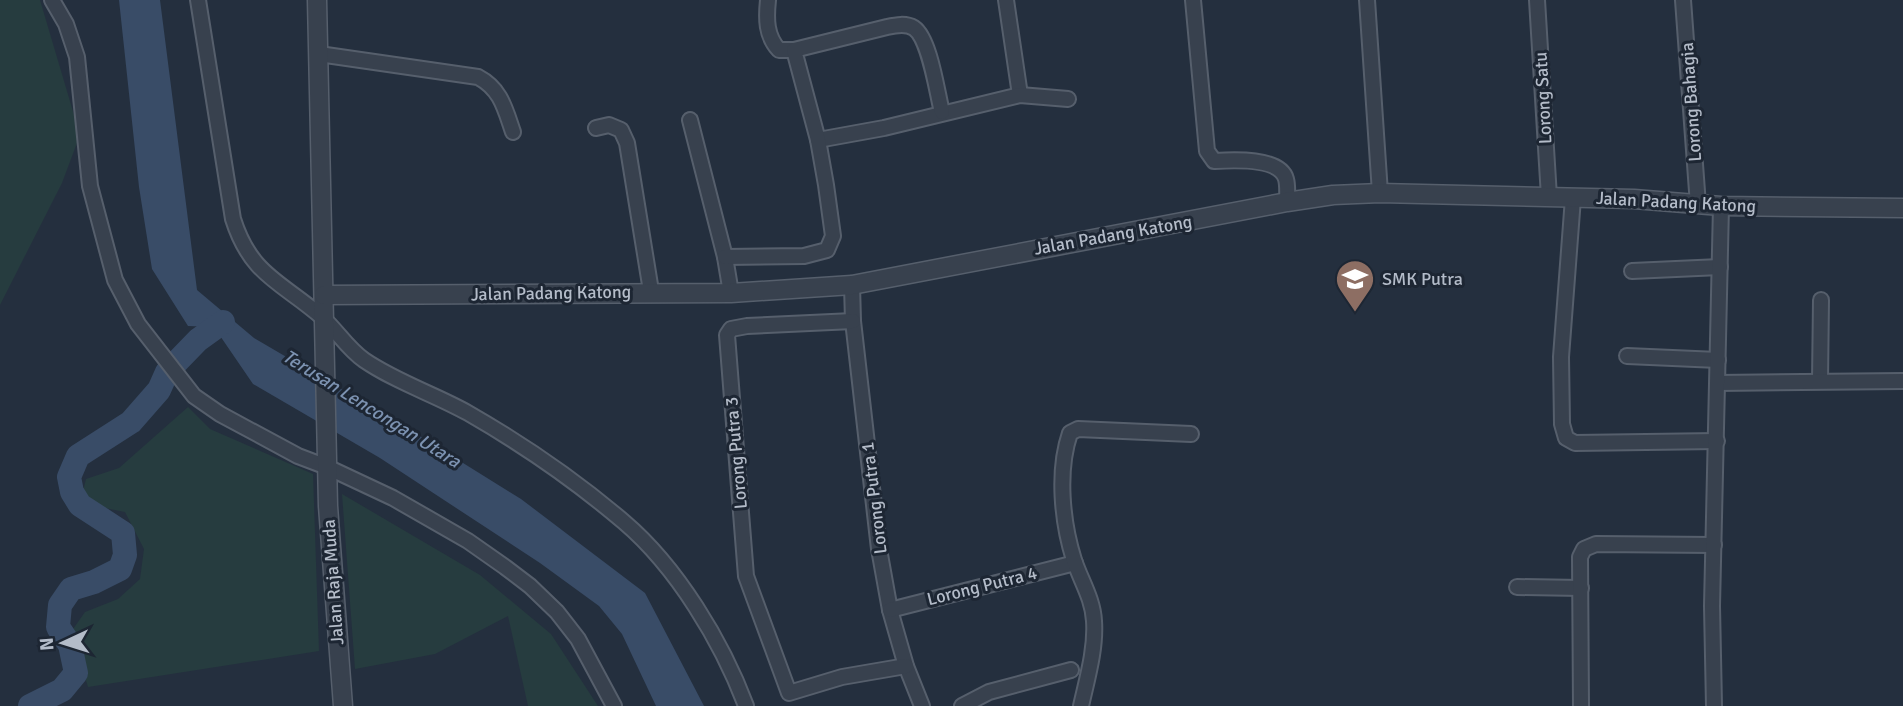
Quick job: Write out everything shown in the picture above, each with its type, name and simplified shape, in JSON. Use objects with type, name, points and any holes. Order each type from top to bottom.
[{"type":"street","points":[[52,0],[66,24]]},
{"type":"street","points":[[64,0],[66,24],[76,57],[90,186],[115,280],[138,324],[194,396],[220,414],[288,451],[327,462],[393,498],[468,541],[530,586],[557,612],[578,639],[614,706]]},
{"type":"street","points":[[198,0],[233,219],[252,261],[324,319],[362,359],[466,412],[516,443],[625,523],[676,579],[708,626],[731,668],[746,706]]},
{"type":"street","name":"Jalan Raja Muda","points":[[317,0],[327,462],[333,593],[343,706]]},
{"type":"street","points":[[768,0],[766,15],[771,41],[779,50],[794,50],[887,26],[902,24],[913,28],[923,42],[942,112]]},
{"type":"street","points":[[1006,0],[1020,95]]},
{"type":"street","points":[[1193,0],[1207,151],[1213,161],[1260,162],[1276,166],[1286,177],[1287,202]]},
{"type":"street","points":[[1367,0],[1380,193]]},
{"type":"street","name":"Lorong Satu","points":[[1537,0],[1549,197]]},
{"type":"street","name":"Lorong Bahagia","points":[[1683,0],[1698,205]]},
{"type":"street","points":[[725,257],[804,256],[827,250],[834,236],[818,140],[794,50]]},
{"type":"street","points":[[318,54],[478,76],[491,83],[500,96],[513,132]]},
{"type":"street","points":[[818,140],[884,128],[1020,95],[1068,99]]},
{"type":"street","points":[[691,120],[725,257],[731,293]]},
{"type":"street","points":[[596,128],[609,125],[621,130],[627,143],[651,291]]},
{"type":"street","name":"Jalan Padang Katong","points":[[324,295],[651,291],[731,293],[852,285],[1333,195],[1380,193],[1549,197],[1721,206],[1903,208]]},
{"type":"street","points":[[1573,198],[1561,357],[1562,424],[1566,439],[1575,443],[1717,441]]},
{"type":"street","points":[[1714,706],[1713,545],[1721,206]]},
{"type":"street","points":[[1632,271],[1720,267]]},
{"type":"street","name":"Lorong Putra 1","points":[[852,285],[853,321],[879,549],[890,610],[906,666],[922,706]]},
{"type":"street","points":[[1820,381],[1821,300]]},
{"type":"street","name":"Lorong Putra 3","points":[[853,321],[737,327],[731,329],[727,335],[746,576],[791,699],[842,677],[906,666]]},
{"type":"street","points":[[1628,356],[1718,360]]},
{"type":"street","points":[[1718,383],[1903,381]]},
{"type":"street","points":[[1081,706],[1093,647],[1094,621],[1090,598],[1075,563],[1066,521],[1063,477],[1070,433],[1078,429],[1191,434]]},
{"type":"street","points":[[1581,706],[1580,557],[1584,550],[1589,545],[1713,545]]},
{"type":"street","name":"Lorong Putra 4","points":[[890,610],[1075,563]]},
{"type":"street","points":[[1517,587],[1581,588]]},
{"type":"street","points":[[962,706],[989,692],[1071,670]]},
{"type":"green space","points":[[0,0],[40,0],[80,135],[62,183],[0,305]]},
{"type":"green space","points":[[188,407],[210,429],[313,474],[319,651],[88,687],[71,632],[85,612],[118,599],[140,579],[144,549],[125,512],[80,503],[86,479],[119,468]]},
{"type":"green space","points":[[342,494],[480,575],[551,634],[598,706],[528,706],[508,616],[435,654],[355,669]]},
{"type":"water","name":"Terusan Lencongan Utara","points":[[119,0],[160,0],[197,290],[254,338],[521,499],[645,593],[704,706],[656,706],[622,634],[599,606],[540,563],[380,458],[253,384],[214,327],[188,326],[152,269],[139,187]]},
{"type":"waterway","points":[[30,706],[62,690],[76,673],[70,645],[58,627],[60,605],[71,589],[94,582],[120,569],[125,555],[123,533],[80,505],[72,492],[69,477],[78,456],[131,422],[159,390],[167,372],[198,340],[223,322]]},
{"type":"place","name":"SMK Putra","points":[[1355,313]]}]
